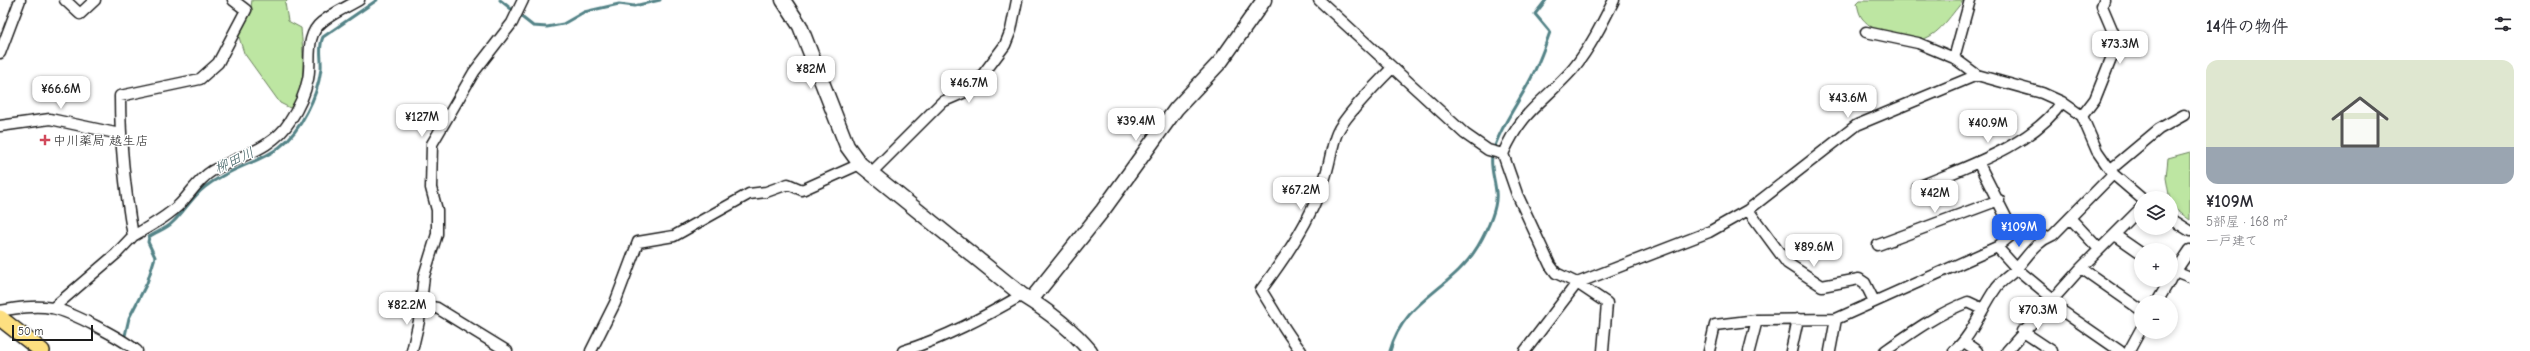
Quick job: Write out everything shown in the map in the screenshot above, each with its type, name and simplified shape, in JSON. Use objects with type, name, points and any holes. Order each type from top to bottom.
[{"type":"main road","points":[[0,318],[42,351]]},
{"type":"street","points":[[0,53],[20,0]]},
{"type":"street","points":[[65,0],[80,14],[96,0]]},
{"type":"street","points":[[133,236],[126,198],[120,134],[120,96],[200,80],[218,63],[246,10],[232,0]]},
{"type":"street","points":[[53,308],[116,254],[133,236],[159,221],[178,206],[198,182],[211,172],[258,151],[290,122],[304,93],[308,78],[310,44],[316,29],[321,22],[358,0]]},
{"type":"street","points":[[412,351],[419,321],[424,276],[437,234],[438,221],[431,188],[432,144],[474,72],[512,23],[523,0]]},
{"type":"street","points":[[783,0],[800,26],[846,146],[866,168],[1026,298],[1051,313],[1080,338],[1090,351]]},
{"type":"street","points":[[591,351],[615,303],[638,242],[674,236],[749,194],[766,192],[788,184],[802,190],[866,168],[942,102],[972,89],[1005,45],[1011,30],[1017,0]]},
{"type":"street","points":[[903,351],[928,344],[1026,298],[1103,210],[1176,109],[1221,61],[1264,0]]},
{"type":"street","points":[[1318,0],[1465,134],[1497,152],[1504,161],[1545,258],[1556,273],[1577,283],[1607,303],[1603,351]]},
{"type":"street","points":[[1497,152],[1522,118],[1572,69],[1587,50],[1614,0]]},
{"type":"street","points":[[1954,58],[1970,0]]},
{"type":"street","points":[[2082,116],[2095,99],[2113,54],[2116,40],[2102,6],[2104,0]]},
{"type":"street","points":[[1866,32],[1918,43],[1954,58],[1977,75],[2042,93],[2062,102],[2082,116],[2097,150],[2112,172],[2134,192]]},
{"type":"street","points":[[1300,351],[1286,332],[1279,317],[1261,290],[1312,214],[1325,178],[1337,132],[1362,101],[1392,68]]},
{"type":"street","points":[[1525,351],[1577,283],[1611,268],[1664,252],[1709,232],[1748,210],[1857,125],[1977,75]]},
{"type":"street","points":[[1918,187],[1978,162],[2029,134],[2051,117],[2062,102]]},
{"type":"street","points":[[1954,351],[1964,342],[1997,286],[2017,269],[2032,248],[2041,240],[2053,235],[2112,172],[2159,129],[2184,114]]},
{"type":"street","points":[[0,126],[50,119],[120,134]]},
{"type":"street","points":[[1709,351],[1715,325],[1757,320],[1836,319],[1997,247],[2014,233],[1999,200],[1978,162]]},
{"type":"street","points":[[1878,245],[1999,200]]},
{"type":"street","points":[[1748,210],[1786,264],[1822,286],[1859,279],[1865,283],[1874,301]]},
{"type":"street","points":[[2007,351],[2022,331],[2099,249],[2134,215]]},
{"type":"street","points":[[2070,218],[2099,249]]},
{"type":"street","points":[[2178,223],[2190,231]]},
{"type":"street","points":[[2115,234],[2134,248]]},
{"type":"street","points":[[1997,247],[2017,269],[2051,300],[2120,351]]},
{"type":"street","points":[[2178,267],[2190,250]]},
{"type":"street","points":[[2081,268],[2134,305]]},
{"type":"street","points":[[2178,276],[2190,277]]},
{"type":"street","points":[[1885,351],[1936,317],[1953,308],[1968,302],[1983,309]]},
{"type":"street","points":[[420,306],[436,308],[507,351]]},
{"type":"street","points":[[0,311],[36,307],[53,308],[88,323],[136,351]]},
{"type":"street","points":[[1791,351],[1798,319]]},
{"type":"street","points":[[1830,351],[1836,319]]},
{"type":"street","points":[[1750,351],[1757,320]]},
{"type":"street","points":[[2022,331],[2052,351]]},
{"type":"street","points":[[2129,351],[2136,339]]},
{"type":"street","points":[[1964,342],[1977,351]]},
{"type":"green space","points":[[252,0],[288,0],[285,3],[288,21],[301,28],[303,59],[302,80],[300,91],[290,108],[280,103],[244,53],[237,31],[250,14]]},
{"type":"green space","points":[[1860,0],[1964,0],[1936,32],[1924,39],[1908,41],[1890,37],[1874,29],[1860,15],[1857,3]]},
{"type":"green space","points":[[2190,152],[2190,220],[2178,211],[2178,191],[2168,191],[2166,178],[2168,158]]},
{"type":"waterway","name":"柳田川","points":[[124,340],[129,318],[147,283],[155,257],[148,242],[149,237],[172,223],[196,195],[205,187],[220,177],[274,151],[285,142],[297,129],[314,97],[321,69],[320,49],[323,37],[377,0]]},
{"type":"waterway","name":"柳田川","points":[[500,0],[515,12]]},
{"type":"waterway","name":"柳田川","points":[[519,15],[533,26],[547,27],[563,24],[584,12],[619,4],[634,6],[660,0]]},
{"type":"waterway","points":[[1390,351],[1397,333],[1406,319],[1467,261],[1478,246],[1488,227],[1496,198],[1492,156],[1503,127],[1535,70],[1550,32],[1535,14],[1546,0]]},
{"type":"place","name":"中川薬局 越生店","points":[[45,140]]}]
